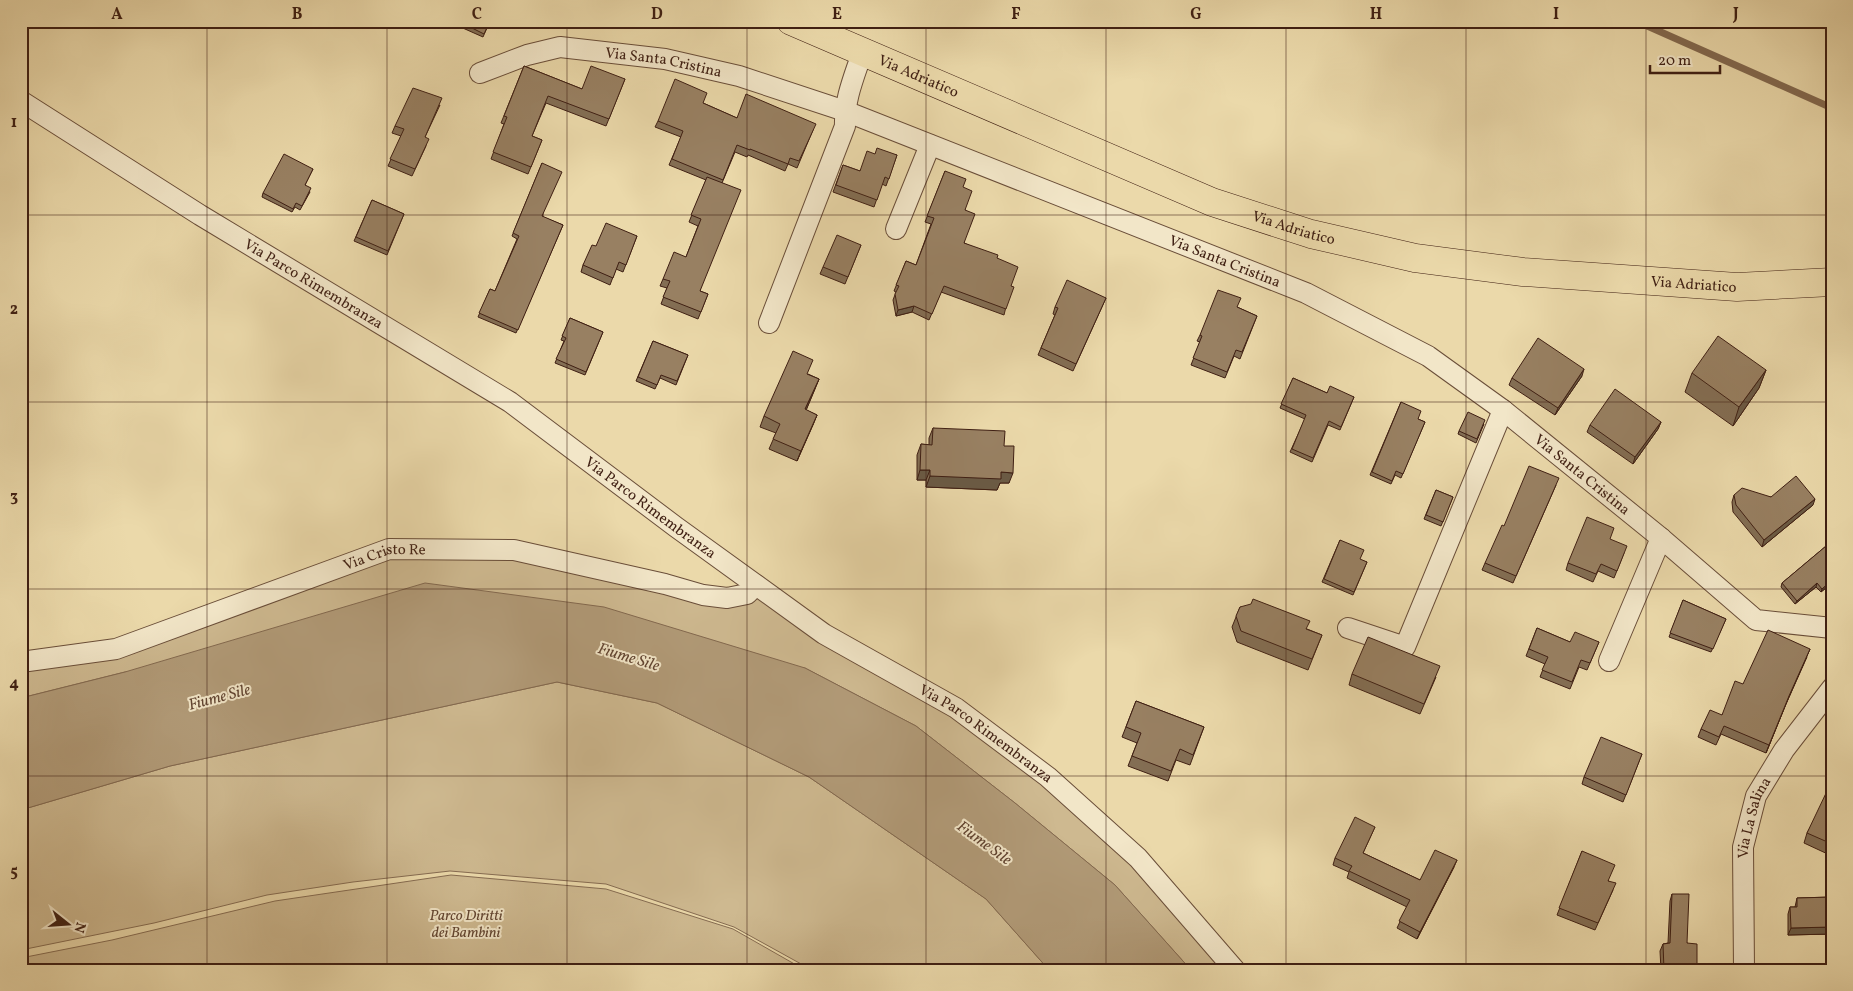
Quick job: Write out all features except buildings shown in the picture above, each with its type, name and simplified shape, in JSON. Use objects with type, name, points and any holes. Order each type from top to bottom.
[{"type":"main road","name":"Via Adriatico","points":[[790,21],[1212,202],[1311,234],[1415,258],[1523,272],[1737,287],[1832,282]]},
{"type":"street","name":"Via Santa Cristina","points":[[480,73],[527,55],[560,47],[665,60],[739,76],[845,111],[1306,293],[1428,356],[1503,410],[1660,538],[1756,620],[1832,628]]},
{"type":"street","points":[[769,323],[845,126],[845,111],[862,53]]},
{"type":"street","name":"Via Parco Rimembranza","points":[[21,100],[200,214],[510,402],[824,634],[956,708],[1048,777],[1138,858],[1235,970]]},
{"type":"street","points":[[896,229],[930,145]]},
{"type":"street","points":[[1348,628],[1405,647],[1503,410]]},
{"type":"street","points":[[1609,661],[1660,538]]},
{"type":"street","name":"Via Cristo Re","points":[[21,662],[116,649],[389,549],[514,550],[665,584],[704,596],[727,598],[747,594],[756,584]]},
{"type":"street","name":"Via La Salina","points":[[1744,970],[1743,847],[1756,796],[1784,750],[1832,688]]},
{"type":"green space","points":[[389,549],[514,550],[703,595],[756,585],[1048,777],[1235,970],[1191,970],[1115,885],[1015,803],[916,726],[805,668],[125,672],[21,698],[21,662],[116,649]]},
{"type":"green space","points":[[557,682],[657,703],[809,777],[986,899],[1049,970],[812,970],[734,927],[606,884],[450,871],[353,882],[267,895],[154,923],[21,950],[21,810],[170,766]]},
{"type":"green space","name":"Parco Diritti dei Bambini","points":[[451,875],[606,889],[733,929],[805,970],[21,970],[21,958],[112,940],[275,901]]},
{"type":"water","name":"Fiume Sile","points":[[425,583],[604,607],[805,668],[916,726],[1015,803],[1115,885],[1191,970],[1049,970],[986,899],[809,777],[657,703],[557,682],[170,766],[21,810],[21,698],[125,672]]},
{"type":"waterway","points":[[1636,21],[1832,108]]}]
